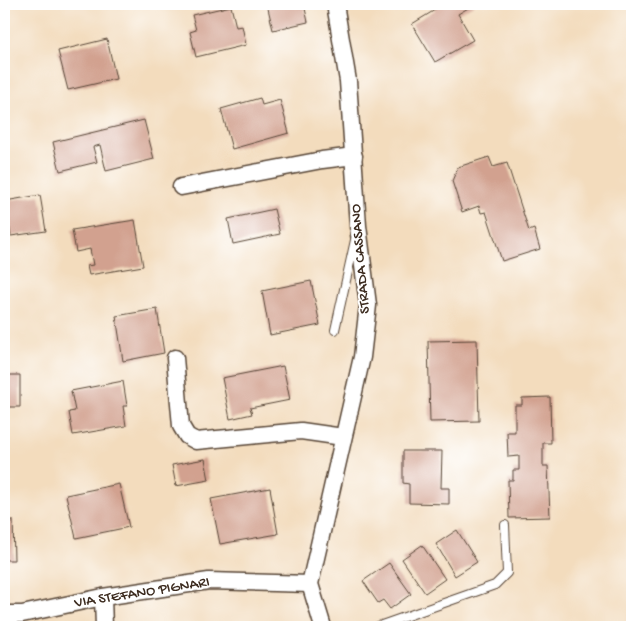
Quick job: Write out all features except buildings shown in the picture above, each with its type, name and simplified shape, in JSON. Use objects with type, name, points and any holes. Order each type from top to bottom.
[{"type":"street","name":"STRADA CASSANO","points":[[323,627],[310,584],[362,357],[368,306],[358,226],[348,81],[335,4]]},
{"type":"street","points":[[181,187],[322,160],[354,156]]},
{"type":"street","points":[[175,358],[181,426],[187,436],[196,441],[301,431],[343,437]]},
{"type":"street","name":"VIA STEFANO PIGNARI","points":[[4,614],[22,614],[103,597],[209,581],[310,584]]},
{"type":"street","points":[[103,597],[104,627]]},
{"type":"lane","points":[[335,330],[358,226]]},
{"type":"lane","points":[[376,627],[495,585],[502,580],[507,573],[505,525]]}]
